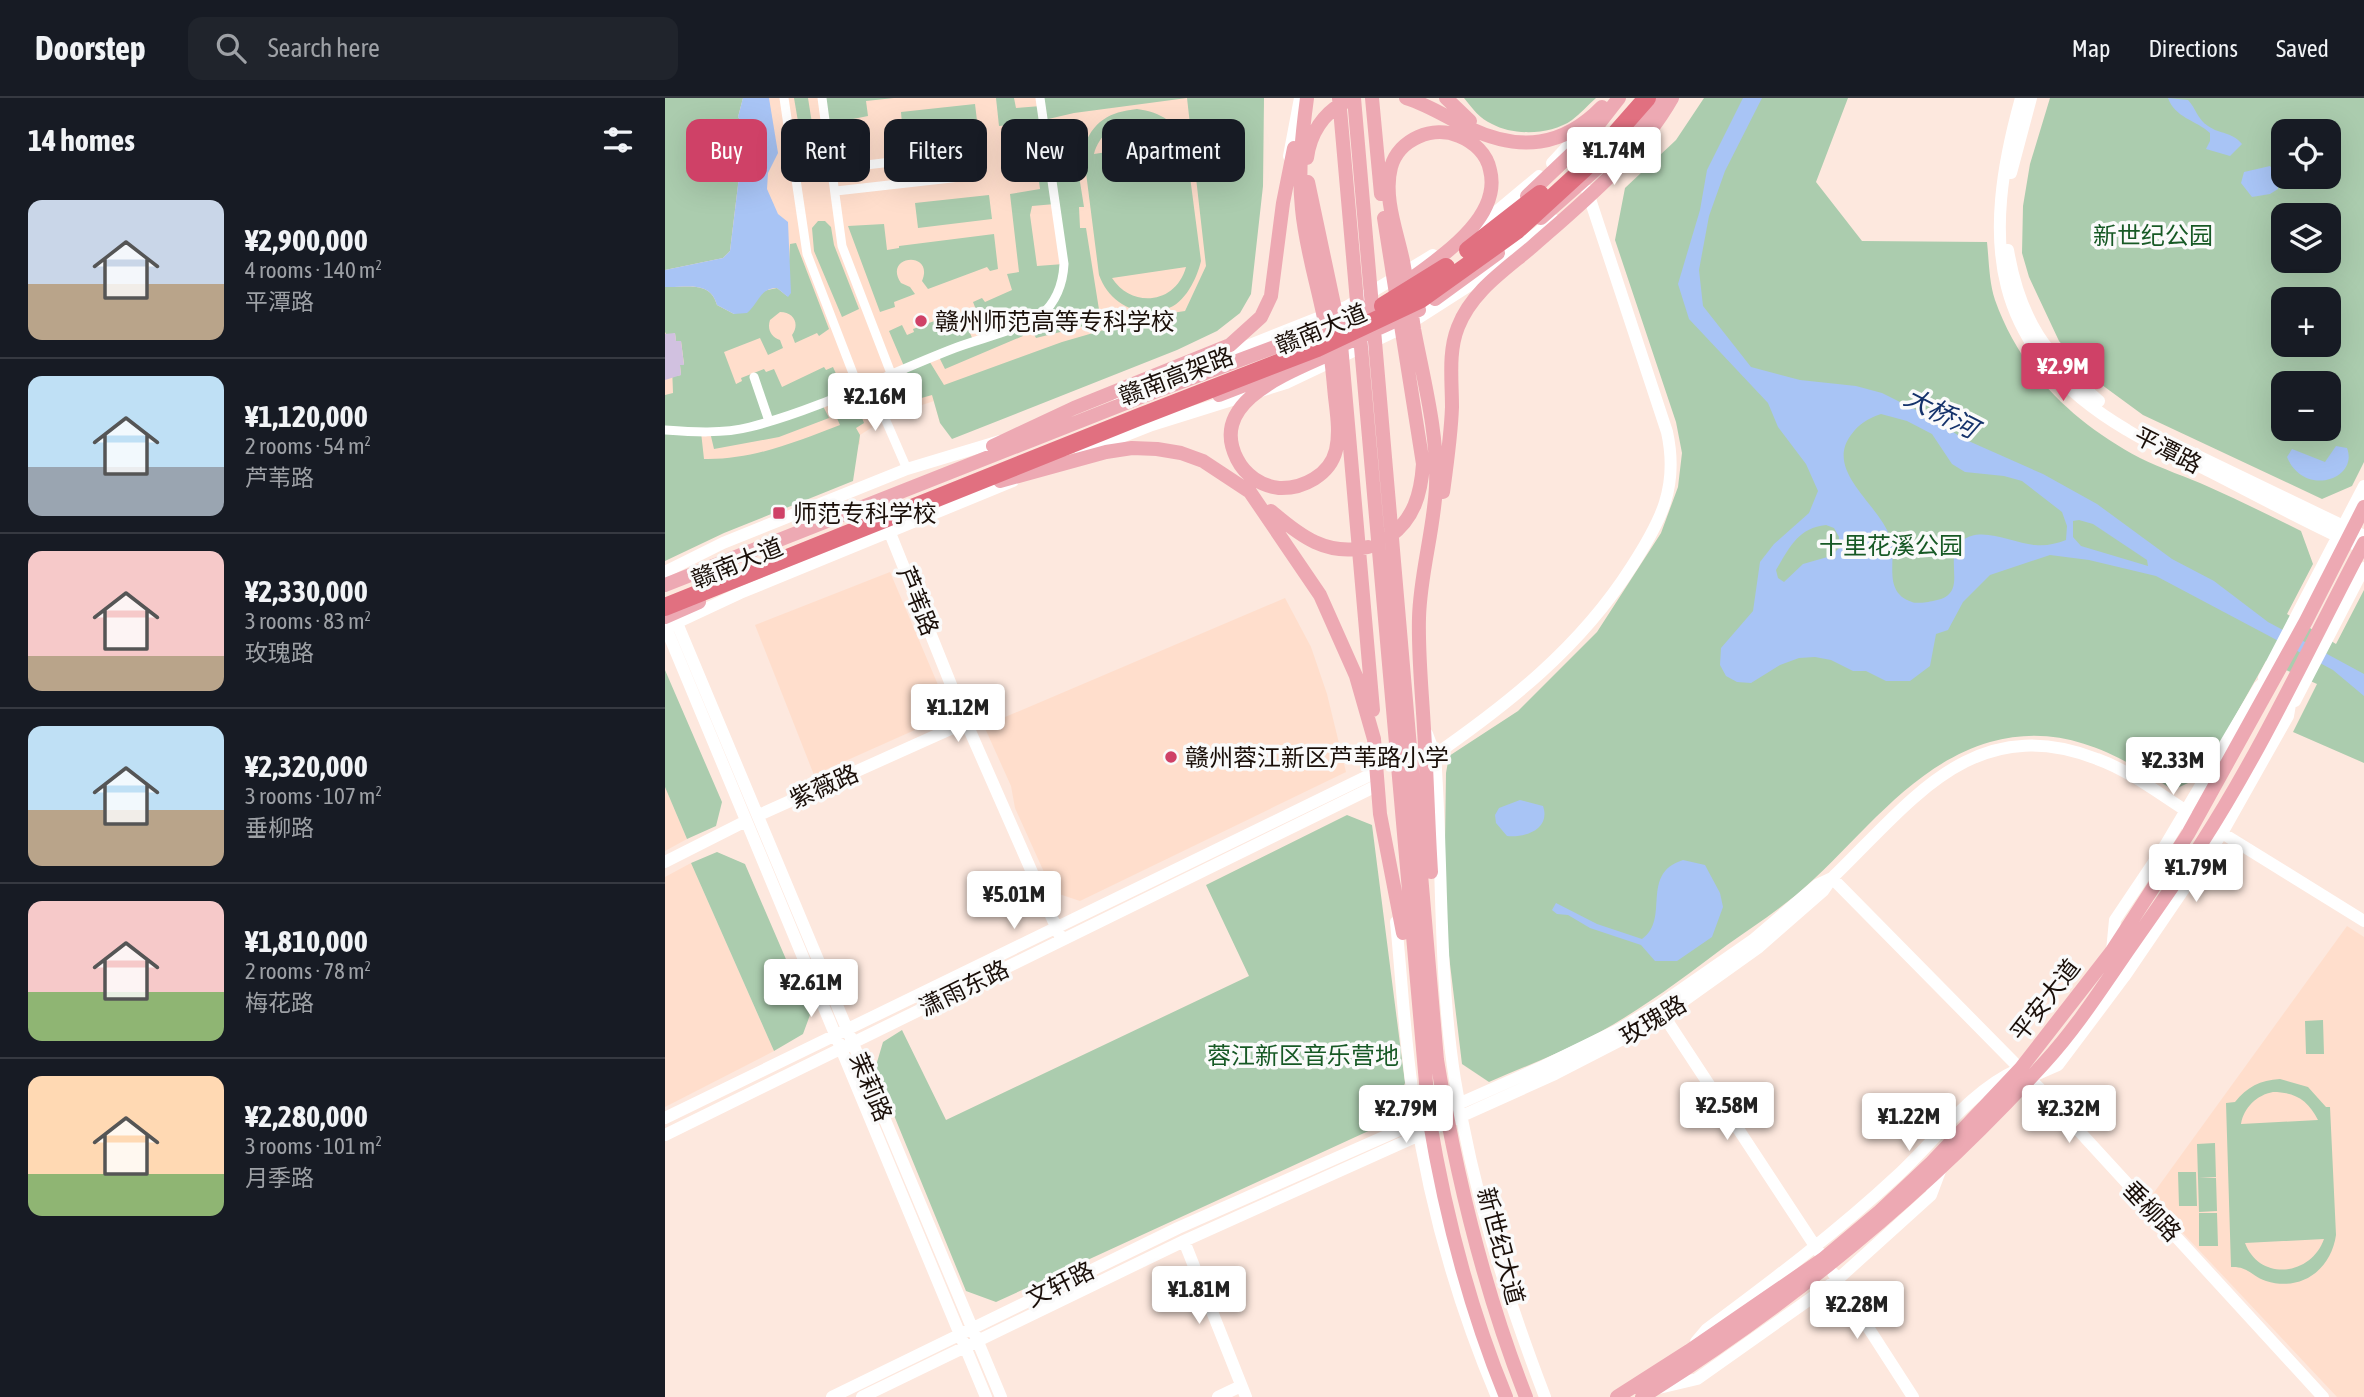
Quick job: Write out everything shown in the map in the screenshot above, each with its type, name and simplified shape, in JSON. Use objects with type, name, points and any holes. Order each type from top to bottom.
[{"type":"highway","name":"赣南高架路","points":[[665,595],[1305,345],[1387,304],[1430,278],[1532,201],[1578,157],[1632,98]]},
{"type":"highway","name":"赣南高架路","points":[[665,607],[1317,348],[1421,299],[1516,231],[1588,165],[1647,98]]},
{"type":"main road","points":[[1339,98],[1427,1020]]},
{"type":"main road","points":[[1353,98],[1370,262],[1427,1020],[1392,876],[1376,779],[1359,532],[1340,333],[1309,191],[1306,165],[1309,146],[1324,117],[1353,98]]},
{"type":"main road","points":[[1000,481],[1106,452],[1132,448],[1157,449],[1181,453],[1203,461],[1250,492],[1309,540],[1334,550],[1366,548],[1398,530],[1418,499],[1423,464],[1386,231],[1372,98]]},
{"type":"main road","points":[[1406,98],[1442,113],[1470,129],[1514,143],[1539,143],[1561,137],[1584,123],[1612,98]]},
{"type":"main road","points":[[1446,98],[1464,117],[1495,137]]},
{"type":"main road","name":"赣南大道","points":[[665,584],[1238,356],[1318,330],[1397,289],[1447,258],[1494,215],[1536,188],[1587,139],[1612,98]]},
{"type":"main road","name":"赣南大道","points":[[668,624],[1000,481],[1150,420],[1248,393],[1419,311],[1522,245],[1664,98]]},
{"type":"main road","points":[[1428,551],[1448,460],[1451,371],[1457,329],[1479,292],[1522,245],[1588,193],[1643,140],[1675,98]]},
{"type":"main road","points":[[911,486],[1129,385],[1230,345],[1261,317],[1271,296],[1289,171],[1304,100]]},
{"type":"main road","points":[[1248,393],[1236,413],[1231,438],[1233,452],[1247,473],[1271,487],[1285,488],[1299,486],[1322,473],[1336,453],[1338,431],[1328,337],[1302,209],[1300,151],[1304,100]]},
{"type":"main road","points":[[1397,289],[1458,241],[1494,215],[1491,196],[1493,180],[1489,164],[1474,144],[1460,136],[1434,132],[1419,136],[1399,151],[1391,166],[1390,198],[1433,424],[1436,458],[1436,489],[1419,615],[1419,666],[1430,758],[1432,888],[1424,1126],[1455,1249],[1490,1360],[1506,1397]]},
{"type":"main road","points":[[1250,492],[1290,547],[1334,620],[1356,676],[1374,739]]},
{"type":"main road","name":"平安大道","points":[[1617,1397],[1689,1351],[1823,1258],[1936,1166],[2025,1073],[2202,843],[2299,683],[2313,623],[2354,538],[2364,507]]},
{"type":"main road","name":"平安大道","points":[[2119,951],[2208,801],[2277,665],[2313,623]]},
{"type":"main road","points":[[1404,688],[1424,725]]},
{"type":"main road","name":"新世纪大道","points":[[1427,1020],[1479,1258],[1492,1305],[1526,1397]]},
{"type":"main road","name":"平安大道","points":[[1649,1393],[1776,1308],[1823,1258]]},
{"type":"street","points":[[784,98],[807,254],[859,389]]},
{"type":"street","points":[[822,98],[825,119]]},
{"type":"street","points":[[665,430],[749,428],[859,389],[986,336],[1028,323],[1042,315],[1059,291],[1064,264],[1040,98]]},
{"type":"street","name":"平潭路","points":[[2021,98],[2009,142],[2000,195],[1999,244],[2003,273],[2017,313],[2028,338],[2044,361],[2066,384],[2126,430],[2354,538]]},
{"type":"street","name":"平潭路","points":[[2031,98],[2011,171],[2005,219],[2011,271],[2035,334],[2051,356],[2098,400],[2133,425],[2354,538]]},
{"type":"street","points":[[980,448],[1040,418],[1223,343],[1245,330],[1260,311],[1269,285],[1281,191],[1304,100]]},
{"type":"street","points":[[836,191],[969,176],[966,153],[870,165]]},
{"type":"street","points":[[835,182],[842,246],[892,376]]},
{"type":"street","points":[[1545,1397],[1507,1298],[1481,1204],[1461,1110],[1446,992],[1430,758],[1504,706],[1566,651],[1613,596],[1657,524],[1667,500],[1672,467],[1667,432],[1588,193]]},
{"type":"street","points":[[665,572],[723,543],[907,469],[980,448],[1238,356],[1348,306],[1458,241]]},
{"type":"street","points":[[668,624],[1152,425],[1286,383],[1406,326],[1467,286],[1522,245]]},
{"type":"street","points":[[754,377],[769,421]]},
{"type":"street","points":[[870,384],[907,469]]},
{"type":"street","name":"平安大道","points":[[2354,538],[2364,486]]},
{"type":"street","name":"芦苇路","points":[[890,533],[966,722],[1059,934]]},
{"type":"street","name":"平安大道","points":[[2313,623],[2364,568]]},
{"type":"street","name":"茉莉路","points":[[668,624],[759,815],[986,1397]]},
{"type":"street","name":"茉莉路","points":[[668,624],[746,821],[842,1032]]},
{"type":"street","points":[[2124,978],[2115,920],[2166,844],[2259,688],[2277,665]]},
{"type":"street","points":[[1823,1258],[1898,1175],[1995,1080],[2058,1065],[2124,978],[2222,833],[2288,716],[2299,683]]},
{"type":"street","name":"紫薇路","points":[[759,815],[966,722]]},
{"type":"street","name":"玫瑰路","points":[[1447,1116],[1661,1011],[1753,940],[1817,885],[1832,878],[1931,782],[1959,762],[2005,747],[2048,746],[2100,759],[2185,810]]},
{"type":"street","name":"潇雨东路","points":[[665,1135],[847,1045],[1059,934],[1376,779]]},
{"type":"street","points":[[2185,810],[2208,801]]},
{"type":"street","points":[[2222,808],[2219,825],[2222,833],[2364,921]]},
{"type":"street","points":[[2185,810],[2188,816],[2188,834]]},
{"type":"street","points":[[665,862],[746,821]]},
{"type":"street","points":[[2202,843],[2222,833]]},
{"type":"street","points":[[1392,876],[1434,1199],[1456,1282],[1497,1397]]},
{"type":"street","name":"垂柳路","points":[[1832,878],[2025,1073],[2323,1397]]},
{"type":"street","name":"潇雨东路","points":[[665,1118],[842,1032],[1059,934]]},
{"type":"street","points":[[1661,1011],[1913,1397]]},
{"type":"street","name":"茉莉路","points":[[847,1045],[1001,1397]]},
{"type":"street","name":"文轩路","points":[[832,1397],[972,1326],[1178,1228],[1447,1116]]},
{"type":"street","name":"文轩路","points":[[862,1397],[1424,1126]]},
{"type":"street","points":[[1649,1393],[1697,1379],[1759,1338],[1837,1280],[1931,1195],[1936,1166],[1898,1175]]},
{"type":"street","points":[[1184,1241],[1243,1391],[1218,1397]]},
{"type":"street","points":[[1759,1338],[1776,1308]]},
{"type":"shaded area","name":"赣州师范高等专科学校","points":[[665,98],[1264,98],[1264,108],[1245,160],[1245,119],[1102,119],[1102,182],[1237,182],[1206,267],[1185,311],[940,423],[934,401],[916,407],[915,404],[872,423],[874,426],[860,435],[860,444],[665,532]]},
{"type":"shaded area","points":[[890,572],[944,699],[935,721],[814,775],[755,625]]},
{"type":"shaded area","name":"赣州蓉江新区芦苇路小学","points":[[1285,598],[1311,647],[1327,694],[1346,772],[1080,901],[1053,892],[1015,808],[1011,786],[984,726]]},
{"type":"shaded area","points":[[665,787],[687,839],[665,851]]},
{"type":"shaded area","points":[[691,863],[774,1051],[665,1107],[665,877]]},
{"type":"shaded area","points":[[2347,926],[2364,937],[2364,1397],[2337,1397],[2150,1198]]},
{"type":"green space","points":[[665,98],[743,98],[740,119],[686,119],[686,182],[738,182],[730,251],[723,258],[665,270]]},
{"type":"green space","points":[[794,98],[808,98],[811,119],[798,119]]},
{"type":"green space","points":[[822,98],[894,98],[866,101],[868,116],[826,119]]},
{"type":"green space","points":[[996,98],[1014,98],[1016,108],[1041,106],[1040,98],[1187,98],[1048,119],[1001,119],[1001,126]]},
{"type":"green space","points":[[1187,98],[1264,98],[1263,186],[1251,294],[1240,313],[1217,331],[1177,350],[952,439],[940,423],[932,395],[918,399],[889,331],[902,325],[907,335],[914,332],[913,329],[953,314],[955,317],[962,315],[973,340],[986,335],[973,302],[982,298],[985,302],[1012,290],[1007,274],[1019,272],[1010,194],[1040,189],[1039,182],[1080,182],[1084,207],[1079,207],[1080,228],[1086,228],[1101,322],[1036,338],[1028,323],[1019,326],[1023,336],[945,369],[938,355],[928,359],[944,385],[1062,342],[1107,329],[1113,322],[1185,311],[1206,266],[1196,182],[1245,182],[1245,119],[1189,119]],"holes":[[[1055,204],[1064,264],[1037,266],[1030,215],[1032,206]]]},
{"type":"green space","points":[[1464,98],[1596,98],[1575,118],[1563,125],[1543,131],[1521,132],[1488,122]]},
{"type":"green space","name":"十里花溪公园","points":[[1704,98],[1848,98],[1816,182],[1862,241],[1987,242],[1993,293],[2006,326],[2035,373],[2072,412],[2093,429],[2140,458],[2301,531],[2313,564],[2287,614],[2336,644],[2364,590],[2364,763],[2293,732],[2317,684],[2266,661],[2201,777],[2173,790],[2109,753],[2087,745],[2041,736],[1990,742],[1961,753],[1909,787],[1796,895],[1649,1002],[1587,1039],[1489,1082],[1462,1064],[1444,914],[1446,773],[1449,756],[1518,711],[1597,632],[1661,533],[1678,487],[1682,453],[1676,422],[1615,240],[1625,188],[1676,140]]},
{"type":"green space","name":"新世纪公园","points":[[2050,98],[2364,98],[2364,462],[2352,486],[2322,499],[2143,415],[2087,374],[2059,341],[2029,277],[2022,253],[2023,206],[2030,164]]},
{"type":"green space","points":[[975,104],[977,119],[902,119],[901,112]]},
{"type":"green space","points":[[1137,109],[1166,119],[1105,119]]},
{"type":"green space","points":[[1102,121],[1102,138],[1094,154],[1102,153],[1102,182],[1191,182],[1201,261],[1197,275],[1184,296],[1166,309],[1145,311],[1125,306],[1110,293],[1099,275],[1087,182],[1088,137]],"holes":[[[1186,267],[1173,289],[1163,295],[1142,298],[1131,295],[1112,278]]]},
{"type":"green space","points":[[989,195],[992,219],[918,228],[915,203]]},
{"type":"green space","points":[[818,221],[825,221],[831,227],[834,245],[859,309],[842,317],[814,251],[812,228]]},
{"type":"green space","points":[[884,224],[887,250],[899,246],[994,234],[998,269],[990,271],[987,267],[928,289],[922,281],[922,264],[909,260],[903,262],[898,267],[897,274],[901,283],[910,287],[915,294],[894,302],[895,307],[880,312],[848,226]]},
{"type":"green space","points":[[796,243],[829,329],[819,336],[817,333],[795,343],[792,335],[794,319],[789,314],[780,312],[770,320],[769,329],[772,335],[780,340],[783,348],[768,355],[760,338],[724,352],[736,384],[742,381],[741,378],[764,369],[766,372],[774,369],[782,387],[824,367],[826,370],[833,367],[845,394],[852,392],[864,423],[856,428],[860,435],[853,481],[724,533],[665,561],[665,395],[673,393],[672,366],[676,376],[681,375],[680,365],[684,364],[681,341],[676,341],[675,333],[667,336],[665,332],[665,287],[703,289],[714,297],[717,305],[734,314],[763,291],[777,288],[787,296],[790,244]],"holes":[[[829,400],[840,425],[757,453],[704,459],[701,432],[710,432],[714,449],[779,437],[829,418],[821,402]]]},
{"type":"green space","points":[[665,670],[722,802],[716,826],[687,839],[665,787]]},
{"type":"green space","name":"蓉江新区音乐营地","points":[[1347,815],[1372,825],[1405,1083],[1388,1122],[996,1302],[966,1291],[875,1069],[883,1042],[902,1030],[946,1120],[1249,976],[1206,885]]},
{"type":"green space","points":[[717,852],[745,864],[810,1015],[803,1034],[774,1051],[691,863]]},
{"type":"green space","points":[[2323,1020],[2324,1054],[2306,1054],[2305,1021]]},
{"type":"green space","points":[[2280,1079],[2308,1087],[2326,1107],[2330,1107],[2336,1235],[2328,1258],[2321,1268],[2302,1281],[2279,1284],[2266,1281],[2246,1270],[2231,1267],[2226,1103],[2235,1102],[2255,1085]],"holes":[[[2273,1092],[2288,1094],[2305,1102],[2318,1120],[2241,1124],[2252,1103]],[[2324,1239],[2308,1261],[2285,1270],[2262,1264],[2252,1256],[2245,1243]]]},
{"type":"green space","points":[[2215,1143],[2216,1177],[2199,1178],[2216,1178],[2217,1211],[2199,1212],[2197,1144]]},
{"type":"green space","points":[[2178,1172],[2196,1172],[2197,1206],[2179,1206]]},
{"type":"green space","points":[[2199,1213],[2217,1213],[2218,1246],[2199,1246]]},
{"type":"water","points":[[743,98],[769,98],[778,153],[768,173],[767,189],[778,214],[788,222],[791,293],[788,297],[777,288],[767,290],[747,313],[734,314],[717,305],[714,297],[703,289],[665,287],[665,270],[723,258],[730,251],[738,182],[767,182],[767,119],[738,117]]},
{"type":"water","points":[[1743,98],[1762,98],[1725,171],[1709,216],[1699,270],[1703,306],[1751,367],[1800,380],[1856,386],[1882,393],[1928,416],[1964,439],[2043,474],[2097,504],[2172,559],[2214,581],[2268,622],[2364,674],[2364,696],[2333,670],[2156,576],[2089,560],[2050,555],[1990,575],[1963,602],[1948,630],[1936,634],[1930,666],[1910,681],[1886,681],[1866,671],[1853,671],[1831,660],[1815,657],[1799,658],[1780,665],[1751,683],[1737,682],[1726,676],[1720,665],[1721,648],[1753,611],[1760,562],[1774,544],[1809,513],[1818,491],[1806,464],[1778,427],[1768,403],[1689,319],[1678,284],[1700,210],[1707,170]],"holes":[[[1881,414],[1907,421],[1932,434],[1952,464],[1965,472],[2004,476],[2022,481],[2062,512],[2067,526],[2066,540],[2039,545],[1988,535],[1970,537],[1962,541],[1956,549],[1951,592],[1945,597],[1923,603],[1902,597],[1897,591],[1892,574],[1890,537],[1856,487],[1844,461],[1844,448],[1851,435],[1864,422]],[[2073,521],[2093,524],[2147,560],[2148,566],[2081,546],[2073,537]],[[1826,525],[1834,528],[1839,537],[1839,548],[1831,556],[1803,564],[1784,582],[1778,578],[1776,570],[1796,540],[1816,527]]]},
{"type":"water","points":[[2168,98],[2188,100],[2204,123],[2234,137],[2242,144],[2230,156],[2206,149],[2210,133],[2176,110]]},
{"type":"water","points":[[2270,166],[2271,189],[2278,189],[2270,194],[2252,197],[2241,183],[2244,172]]},
{"type":"water","points":[[2336,446],[2347,448],[2349,459],[2338,475],[2328,480],[2305,477],[2295,470],[2287,457],[2292,449],[2325,462]]},
{"type":"water","points":[[1520,800],[1543,806],[1543,821],[1528,833],[1507,836],[1496,823],[1495,815],[1499,808]]},
{"type":"water","points":[[1683,860],[1705,865],[1720,893],[1723,907],[1712,937],[1677,961],[1655,961],[1641,945],[1590,928],[1568,915],[1557,914],[1552,910],[1556,903],[1597,924],[1642,939],[1654,920],[1662,875]]},
{"type":"building","points":[[675,333],[676,341],[681,341],[684,365],[680,365],[681,375],[665,380],[665,334]]},
{"type":"place","name":"赣州师范高等专科学校","points":[[921,321]]},
{"type":"place","name":"师范专科学校","points":[[779,513]]},
{"type":"place","name":"赣州蓉江新区芦苇路小学","points":[[1171,757]]},
{"type":"water label","name":"大桥河","points":[[1941,413]]}]
